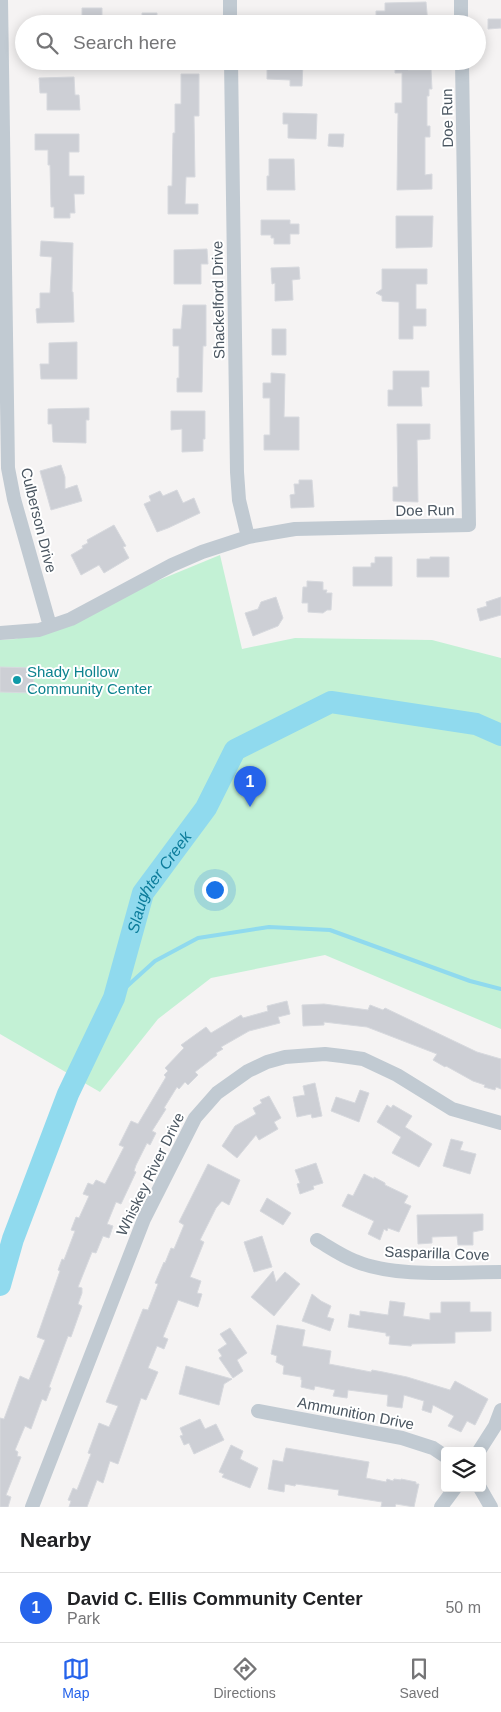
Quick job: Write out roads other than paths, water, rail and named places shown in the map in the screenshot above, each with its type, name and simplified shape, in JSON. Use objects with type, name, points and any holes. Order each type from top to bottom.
[{"type":"street","name":"Culberson Drive","points":[[1,0],[8,468],[14,499],[50,626]]},
{"type":"street","points":[[230,0],[230,15]]},
{"type":"street","points":[[461,0],[462,15]]},
{"type":"street","name":"Shackelford Drive","points":[[231,70],[237,472],[239,500],[248,537]]},
{"type":"street","name":"Doe Run","points":[[0,633],[28,632],[50,626],[89,610],[172,565],[202,552],[248,537],[295,529],[469,525],[462,70]]},
{"type":"street","name":"Whiskey River Drive","points":[[32,1507],[144,1219],[194,1118],[217,1093],[248,1071],[267,1062],[285,1057],[325,1054],[363,1059],[397,1075],[452,1109],[501,1123]]},
{"type":"street","name":"Sasparilla Cove","points":[[317,1240],[354,1261],[382,1269],[400,1272],[501,1272]]},
{"type":"street","points":[[482,1447],[495,1426],[501,1410]]},
{"type":"street","name":"Ammunition Drive","points":[[258,1411],[402,1438],[433,1448],[441,1453]]},
{"type":"street","points":[[441,1507],[452,1492]]},
{"type":"street","points":[[482,1492],[491,1507]]},
{"type":"waterway","name":"Slaughter Creek","points":[[0,1285],[13,1239],[68,1094],[114,998],[143,893],[206,808],[235,750],[331,702],[476,724],[501,735]]},
{"type":"waterway","points":[[114,998],[155,961],[198,938],[269,927],[330,930],[470,981],[501,989]]},
{"type":"place","name":"Shady Hollow Community Center","points":[[17,680]]},
{"type":"place","name":"David C. Ellis Community Center","points":[[250,807]]}]
